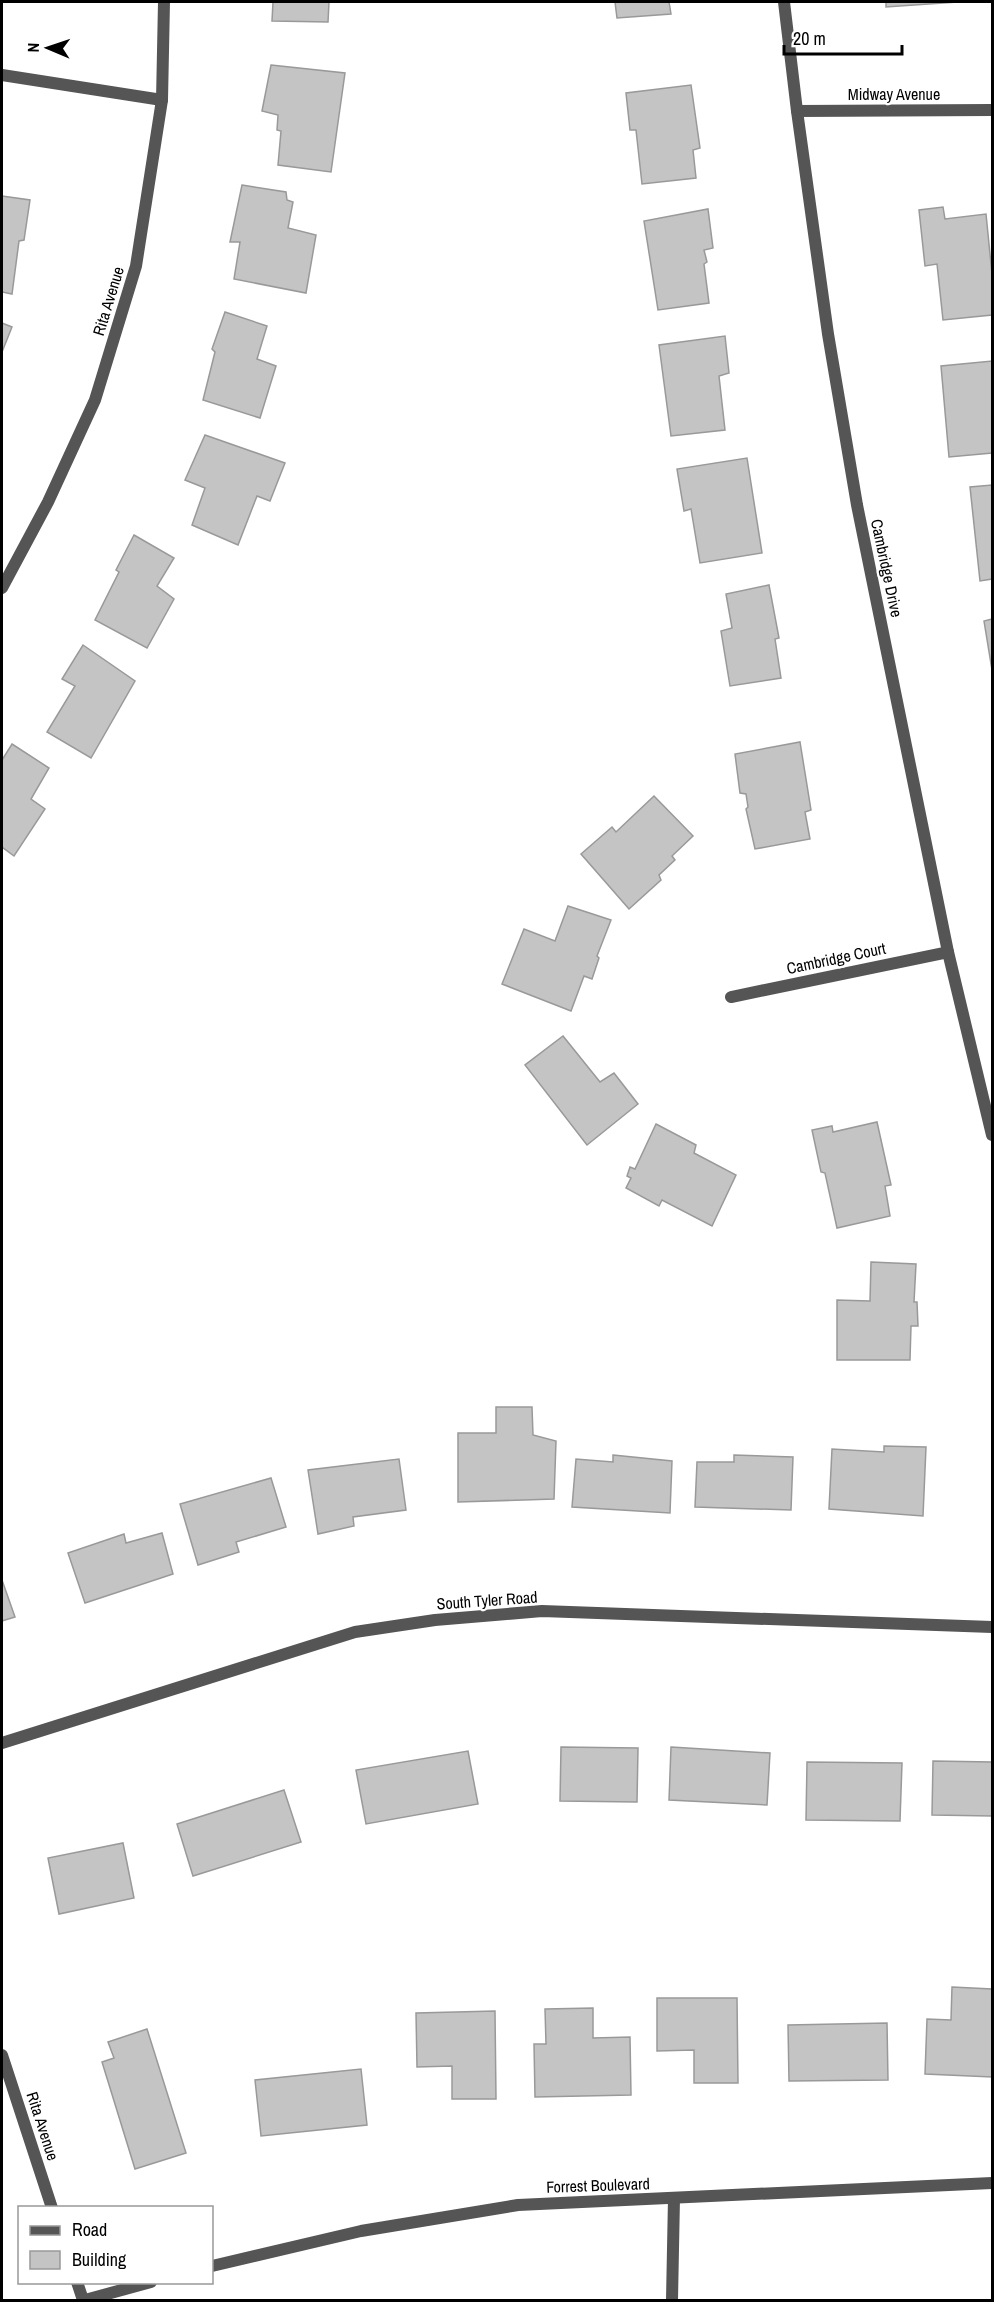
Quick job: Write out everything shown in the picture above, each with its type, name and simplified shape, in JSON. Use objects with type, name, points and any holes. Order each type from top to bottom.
[{"type":"street","name":"Rita Avenue","points":[[2,588],[48,502],[95,400],[136,266],[162,100],[164,2]]},
{"type":"street","name":"Cambridge Drive","points":[[784,2],[796,111],[828,334],[857,505],[948,952],[993,1135]]},
{"type":"street","points":[[2,75],[162,100]]},
{"type":"street","name":"Midway Avenue","points":[[796,111],[993,110]]},
{"type":"street","name":"Cambridge Court","points":[[731,997],[948,952]]},
{"type":"street","name":"South Tyler Road","points":[[2,1743],[355,1632],[435,1620],[543,1611],[993,1627]]},
{"type":"street","name":"Rita Avenue","points":[[2,2055],[51,2206]]},
{"type":"street","name":"Forrest Boulevard","points":[[213,2266],[361,2231],[518,2205],[993,2183]]},
{"type":"street","points":[[672,2301],[674,2198]]},
{"type":"street","points":[[77,2284],[84,2301],[147,2284]]},
{"type":"building","points":[[273,2],[329,2],[328,22],[272,21]]},
{"type":"building","points":[[615,2],[669,2],[671,14],[617,18]]},
{"type":"building","points":[[886,2],[958,2],[886,7]]},
{"type":"building","points":[[271,65],[345,73],[331,172],[278,165],[281,131],[277,130],[278,115],[262,111]]},
{"type":"building","points":[[691,85],[700,148],[693,150],[696,178],[642,184],[636,130],[630,130],[626,93]]},
{"type":"building","points":[[242,185],[286,192],[287,200],[293,202],[288,228],[316,235],[306,293],[234,279],[240,242],[230,242]]},
{"type":"building","points":[[2,196],[30,200],[24,240],[19,241],[12,294],[2,292]]},
{"type":"building","points":[[943,207],[945,219],[986,214],[992,274],[992,315],[943,320],[937,264],[925,266],[919,210]]},
{"type":"building","points":[[708,209],[713,248],[704,250],[707,262],[704,264],[709,303],[658,310],[644,221]]},
{"type":"building","points":[[225,312],[267,326],[257,359],[276,366],[260,418],[203,400],[215,352],[212,349]]},
{"type":"building","points":[[2,323],[12,327],[2,352]]},
{"type":"building","points":[[725,336],[729,373],[719,376],[725,430],[671,436],[659,345]]},
{"type":"building","points":[[992,361],[992,453],[949,457],[941,366]]},
{"type":"building","points":[[205,435],[285,463],[270,501],[257,496],[238,545],[192,525],[205,488],[185,480]]},
{"type":"building","points":[[747,458],[762,553],[700,563],[691,509],[684,511],[677,469]]},
{"type":"building","points":[[992,485],[992,579],[980,581],[970,487]]},
{"type":"building","points":[[134,535],[174,558],[157,586],[174,599],[147,648],[95,620]]},
{"type":"building","points":[[769,585],[779,638],[775,639],[781,678],[730,686],[721,631],[732,628],[726,594]]},
{"type":"building","points":[[992,619],[992,670],[984,621]]},
{"type":"building","points":[[83,645],[135,681],[91,758],[47,732],[75,686],[62,679]]},
{"type":"building","points":[[800,742],[811,810],[805,812],[810,839],[755,849],[746,809],[748,807],[746,794],[740,793],[735,754]]},
{"type":"building","points":[[12,744],[49,768],[31,799],[45,809],[14,856],[2,847],[2,760]]},
{"type":"building","points":[[654,796],[693,836],[672,856],[675,860],[659,875],[661,880],[629,909],[581,854],[612,827],[616,832]]},
{"type":"building","points":[[568,906],[611,920],[597,956],[599,958],[592,979],[584,976],[571,1011],[502,984],[524,929],[555,941]]},
{"type":"building","points":[[563,1036],[600,1082],[614,1073],[638,1104],[587,1145],[525,1065]]},
{"type":"building","points":[[877,1122],[891,1185],[885,1186],[890,1216],[837,1228],[825,1173],[821,1172],[812,1130],[832,1126],[833,1132]]},
{"type":"building","points":[[656,1124],[696,1145],[694,1153],[736,1175],[712,1226],[662,1200],[659,1206],[626,1188],[631,1178],[627,1176],[630,1167],[635,1169]]},
{"type":"building","points":[[871,1262],[916,1264],[914,1302],[917,1302],[918,1326],[911,1326],[910,1360],[837,1360],[837,1300],[870,1301]]},
{"type":"building","points":[[496,1407],[532,1407],[533,1435],[556,1441],[554,1499],[458,1502],[458,1433],[496,1433]]},
{"type":"building","points":[[884,1446],[926,1447],[923,1516],[829,1509],[832,1449],[884,1452]]},
{"type":"building","points":[[613,1455],[672,1461],[670,1513],[572,1507],[576,1459],[613,1462]]},
{"type":"building","points":[[734,1455],[793,1457],[791,1510],[695,1507],[697,1462],[734,1462]]},
{"type":"building","points":[[399,1459],[406,1510],[353,1517],[354,1526],[318,1534],[308,1470]]},
{"type":"building","points":[[271,1478],[286,1527],[236,1542],[239,1552],[198,1565],[180,1504]]},
{"type":"building","points":[[162,1533],[173,1574],[85,1603],[68,1553],[124,1534],[126,1543]]},
{"type":"building","points":[[2,1580],[15,1617],[2,1621]]},
{"type":"building","points":[[561,1747],[638,1748],[637,1802],[560,1801]]},
{"type":"building","points":[[671,1747],[770,1753],[767,1805],[669,1800]]},
{"type":"building","points":[[468,1751],[478,1804],[366,1824],[356,1770]]},
{"type":"building","points":[[933,1761],[992,1762],[992,1816],[932,1815]]},
{"type":"building","points":[[807,1762],[902,1763],[900,1821],[806,1820]]},
{"type":"building","points":[[284,1790],[301,1842],[193,1876],[177,1824]]},
{"type":"building","points":[[123,1843],[134,1898],[59,1914],[48,1858]]},
{"type":"building","points":[[952,1987],[992,1989],[992,2077],[925,2074],[927,2019],[951,2020]]},
{"type":"building","points":[[657,1998],[737,1998],[738,2083],[694,2083],[694,2050],[657,2051]]},
{"type":"building","points":[[593,2008],[593,2038],[630,2037],[631,2095],[535,2097],[534,2044],[546,2044],[545,2009]]},
{"type":"building","points":[[495,2011],[496,2099],[452,2099],[452,2066],[417,2067],[416,2013]]},
{"type":"building","points":[[887,2023],[888,2080],[789,2081],[788,2025]]},
{"type":"building","points":[[147,2029],[186,2153],[135,2169],[102,2062],[114,2058],[108,2042]]},
{"type":"building","points":[[361,2069],[367,2125],[261,2136],[255,2080]]}]
